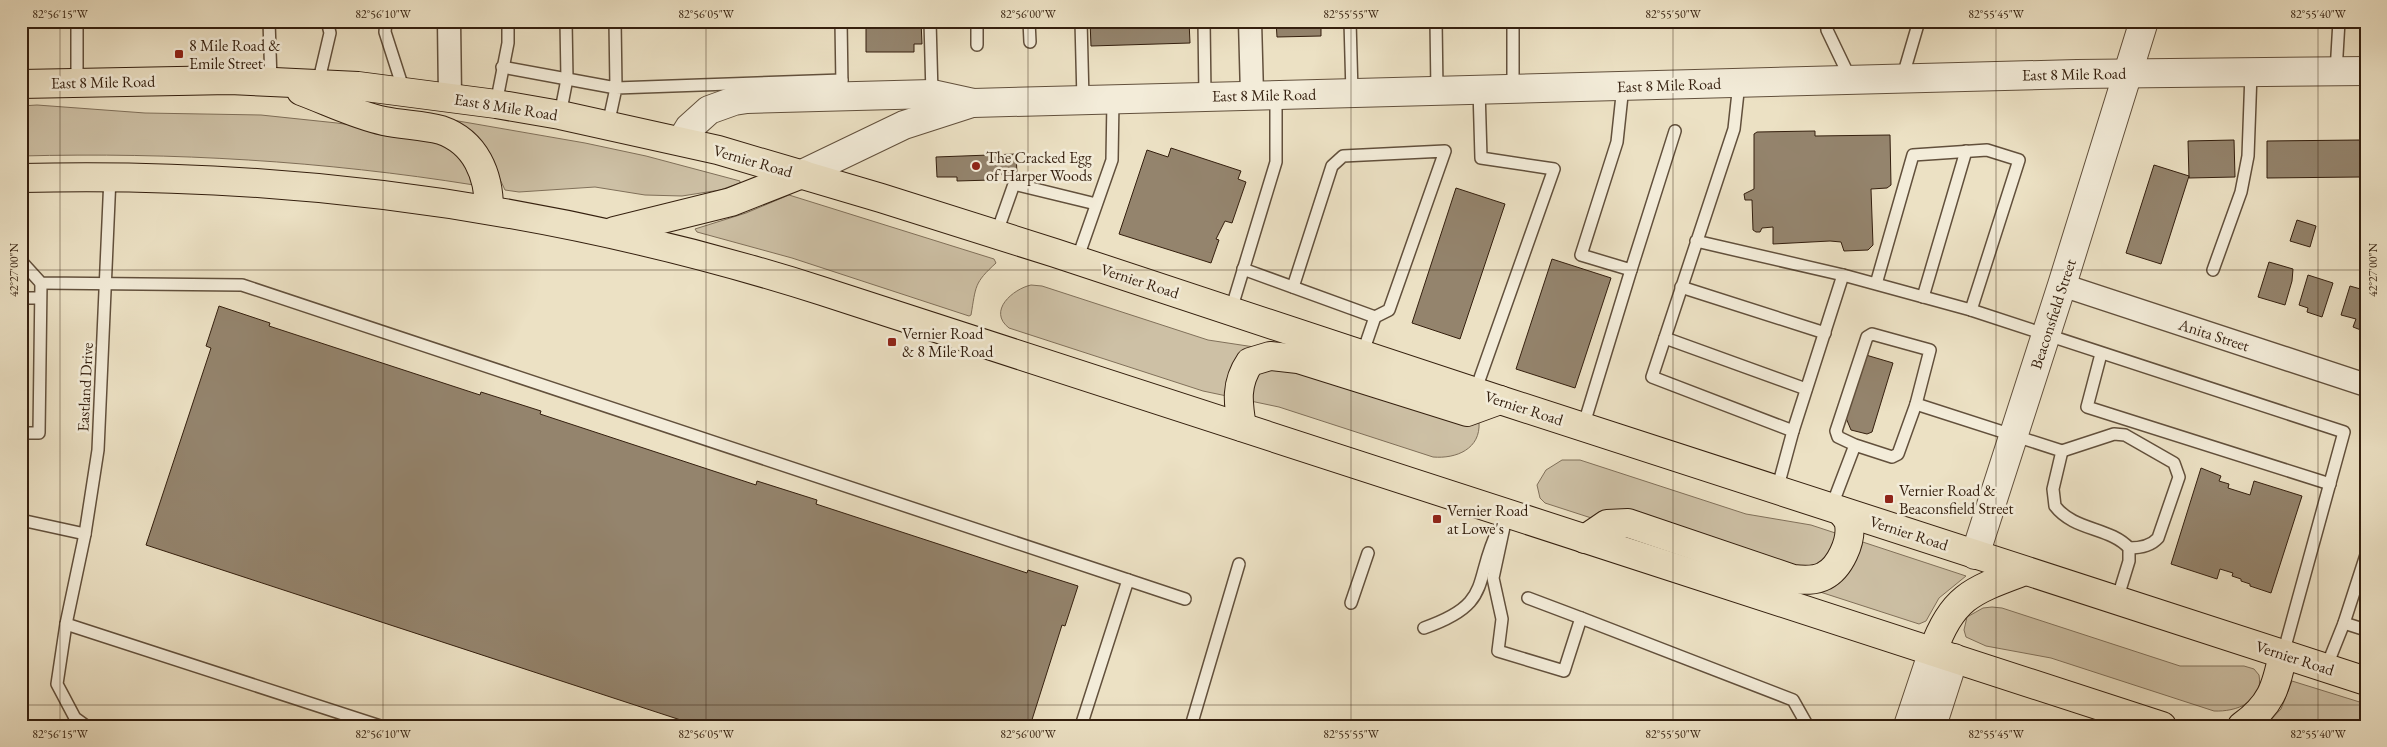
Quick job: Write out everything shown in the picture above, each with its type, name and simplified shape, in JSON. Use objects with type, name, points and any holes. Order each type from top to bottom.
[{"type":"highway","name":"East 8 Mile Road","points":[[21,84],[271,81],[404,91],[560,115],[681,141]]},
{"type":"highway","points":[[271,81],[383,120],[427,127],[456,137],[475,155],[483,168],[488,181],[489,209]]},
{"type":"highway","name":"Vernier Road","points":[[681,141],[802,174],[1077,260],[1487,396],[2366,681]]},
{"type":"highway","points":[[608,233],[731,202],[802,174]]},
{"type":"highway","points":[[21,178],[110,176],[274,183],[396,195],[489,209],[608,233],[774,276],[2162,726]]},
{"type":"highway","points":[[1242,427],[1237,398],[1240,380],[1250,362],[1270,356],[1298,359],[1467,412],[1487,396]]},
{"type":"highway","points":[[1585,539],[1607,524],[1628,523],[1793,579],[1807,580],[1823,577],[1832,571],[1841,557],[1849,534],[1849,522],[1836,509]]},
{"type":"highway","points":[[1943,655],[1940,631],[1956,606],[1979,589],[2026,571]]},
{"type":"highway","points":[[2242,726],[2261,711],[2269,701],[2279,674],[2283,654]]},
{"type":"street","points":[[449,21],[450,97]]},
{"type":"street","points":[[1250,21],[1264,96]]},
{"type":"street","name":"Beaconsfield Street","points":[[1975,554],[2062,286],[2144,21]]},
{"type":"street","name":"East 8 Mile Road","points":[[681,141],[689,128],[704,114],[734,101],[842,88],[932,94],[973,103],[1902,78],[2127,73],[2366,71]]},
{"type":"street","name":"East 8 Mile Road","points":[[802,174],[904,125],[973,103]]},
{"type":"street","name":"Anita Street","points":[[2062,286],[2366,385]]},
{"type":"street","points":[[1908,726],[1943,655]]},
{"type":"street","points":[[1932,726],[1943,655]]},
{"type":"lane","points":[[77,21],[77,83]]},
{"type":"lane","points":[[269,21],[271,81]]},
{"type":"lane","points":[[318,84],[330,33],[327,21]]},
{"type":"lane","points":[[386,21],[385,32],[404,91]]},
{"type":"lane","points":[[496,104],[508,43],[508,21]]},
{"type":"lane","points":[[560,115],[568,79],[566,21]]},
{"type":"lane","points":[[608,125],[616,88],[616,21]]},
{"type":"lane","points":[[502,67],[616,88],[842,88],[841,21]]},
{"type":"lane","points":[[930,21],[932,94]]},
{"type":"lane","points":[[977,21],[977,45]]},
{"type":"lane","points":[[1029,21],[1030,42]]},
{"type":"lane","points":[[1081,21],[1083,100]]},
{"type":"lane","points":[[1204,21],[1205,96]]},
{"type":"lane","points":[[1350,21],[1352,93]]},
{"type":"lane","points":[[1436,21],[1437,91]]},
{"type":"lane","points":[[1512,21],[1513,89]]},
{"type":"lane","points":[[1826,21],[1827,30],[1851,80]]},
{"type":"lane","points":[[1902,78],[1919,21]]},
{"type":"lane","points":[[2336,72],[2339,21]]},
{"type":"lane","points":[[2213,270],[2241,192],[2248,156],[2251,72]]},
{"type":"lane","points":[[1739,83],[1734,129],[1652,377],[1792,431]]},
{"type":"lane","points":[[1623,86],[1617,142],[1581,255],[1631,270]]},
{"type":"lane","points":[[1480,90],[1481,158],[1554,168],[1487,396]]},
{"type":"lane","points":[[1230,310],[1276,162],[1264,96]]},
{"type":"lane","points":[[1077,260],[1112,160],[1114,100]]},
{"type":"lane","points":[[1583,427],[1675,130]]},
{"type":"lane","points":[[1876,284],[1913,155],[1987,150],[2019,160],[1971,310]]},
{"type":"lane","points":[[1243,269],[1374,317],[1389,310],[1445,151],[1343,156],[1332,166],[1294,287]]},
{"type":"lane","points":[[1923,297],[1966,151]]},
{"type":"lane","name":"Eastland Drive","points":[[86,726],[75,718],[58,684],[66,624],[85,534],[98,450],[107,284],[110,176]]},
{"type":"lane","points":[[996,235],[1014,184],[1096,204]]},
{"type":"lane","points":[[1696,241],[1876,284],[1971,310],[2344,432],[2283,654]]},
{"type":"lane","points":[[21,261],[40,283],[39,433],[21,433]]},
{"type":"lane","points":[[1778,490],[1792,431],[1843,276]]},
{"type":"lane","points":[[40,283],[242,285],[1185,599]]},
{"type":"lane","points":[[1681,287],[1825,333]]},
{"type":"lane","points":[[21,298],[40,298]]},
{"type":"lane","points":[[1362,355],[1374,317]]},
{"type":"lane","points":[[1869,335],[1930,350],[1916,404],[1896,456],[1855,445],[1838,437],[1836,431],[1869,335]]},
{"type":"lane","points":[[1665,338],[1806,389]]},
{"type":"lane","points":[[2101,354],[2087,406],[2330,484]]},
{"type":"lane","points":[[1916,404],[2062,451],[2114,434],[2125,435],[2174,463],[2179,477],[2158,538],[2154,543],[2144,547],[2129,548],[2119,540],[2069,520],[2055,506],[2053,489],[2062,451]]},
{"type":"lane","points":[[1836,509],[1855,445]]},
{"type":"lane","points":[[1424,628],[1454,616],[1472,602],[1480,587],[1492,543],[1507,514]]},
{"type":"lane","points":[[1507,514],[1493,578],[1502,618],[1498,651],[1564,671],[1581,618]]},
{"type":"lane","points":[[21,520],[85,534]]},
{"type":"lane","points":[[2117,601],[2129,562],[2129,548]]},
{"type":"lane","points":[[1351,602],[1368,553]]},
{"type":"lane","points":[[2326,668],[2344,623],[2366,555]]},
{"type":"lane","points":[[1191,726],[1239,564]]},
{"type":"lane","points":[[1081,726],[1128,580]]},
{"type":"lane","points":[[1528,598],[1794,700],[1806,726]]},
{"type":"lane","points":[[2344,623],[2366,630]]},
{"type":"lane","points":[[66,624],[380,726]]},
{"type":"shaded area","points":[[37,105],[145,113],[261,115],[337,123],[437,138],[466,160],[474,185],[361,170],[248,160],[135,155],[21,156],[21,106]]},
{"type":"shaded area","points":[[441,118],[585,143],[646,156],[740,181],[740,183],[720,190],[682,196],[645,195],[595,187],[519,192],[505,190],[492,162]]},
{"type":"shaded area","points":[[789,195],[994,259],[996,263],[984,275],[977,286],[971,315],[969,316],[792,258],[697,232],[695,229],[746,213]]},
{"type":"shaded area","points":[[1031,285],[1042,286],[1208,340],[1274,350],[1479,422],[1479,431],[1471,445],[1458,454],[1433,457],[1279,407],[1203,391],[1009,328],[1001,315],[1005,302],[1017,291]]},
{"type":"shaded area","points":[[1562,460],[1580,460],[1746,514],[1811,525],[1966,576],[1939,598],[1926,621],[1919,624],[1545,503],[1540,498],[1537,485],[1546,470]]},
{"type":"shaded area","points":[[1983,608],[2002,608],[2180,666],[2244,666],[2254,669],[2259,675],[2257,692],[2247,704],[2231,710],[2214,711],[2051,658],[1986,646],[1966,637],[1964,630],[1967,617]]},
{"type":"shaded area","points":[[2292,681],[2366,704],[2366,726],[2265,726],[2281,709]]},
{"type":"building","points":[[866,21],[921,21],[922,44],[914,44],[914,52],[866,52]]},
{"type":"building","points":[[1090,21],[1189,21],[1190,43],[1091,46]]},
{"type":"building","points":[[1276,21],[1321,21],[1321,36],[1277,37]]},
{"type":"building","points":[[1855,21],[1898,21],[1898,24],[1855,26]]},
{"type":"building","points":[[1815,131],[1815,136],[1890,135],[1891,185],[1887,188],[1871,189],[1873,245],[1868,250],[1844,251],[1841,242],[1830,241],[1773,244],[1773,227],[1762,228],[1760,232],[1753,230],[1752,200],[1745,200],[1744,194],[1754,189],[1754,134],[1757,132]]},
{"type":"building","points":[[2234,140],[2235,177],[2189,178],[2188,141]]},
{"type":"building","points":[[2360,140],[2360,177],[2267,178],[2267,141]]},
{"type":"building","points":[[1171,148],[1241,171],[1238,179],[1246,182],[1232,223],[1225,221],[1216,239],[1219,240],[1211,263],[1119,234],[1147,150],[1168,157]]},
{"type":"building","name":"The Cracked Egg of Harper Woods","points":[[1016,154],[1017,174],[992,175],[992,180],[957,181],[957,177],[937,177],[936,157]]},
{"type":"building","points":[[2154,165],[2189,176],[2161,264],[2126,253]]},
{"type":"building","points":[[1456,188],[1505,204],[1460,339],[1412,323]]},
{"type":"building","points":[[2297,220],[2316,226],[2310,247],[2290,241]]},
{"type":"building","points":[[1552,259],[1611,278],[1575,388],[1516,369]]},
{"type":"building","points":[[2269,262],[2293,269],[2292,281],[2285,305],[2258,297]]},
{"type":"building","points":[[2308,275],[2333,283],[2322,317],[2307,312],[2308,308],[2299,305]]},
{"type":"building","points":[[2366,285],[2366,332],[2353,327],[2356,319],[2341,315],[2350,286],[2364,290]]},
{"type":"building","points":[[219,306],[270,323],[269,326],[480,395],[481,392],[541,411],[540,414],[756,485],[757,481],[817,500],[816,504],[1027,573],[1028,570],[1078,586],[1065,626],[1062,625],[1030,726],[699,726],[146,545],[211,348],[206,346]]},
{"type":"building","points":[[1866,355],[1893,363],[1872,432],[1867,434],[1851,430],[1846,418]]},
{"type":"building","points":[[2201,468],[2221,476],[2219,481],[2229,484],[2228,488],[2250,495],[2254,481],[2302,496],[2271,593],[2250,586],[2250,584],[2241,581],[2241,579],[2232,576],[2233,573],[2220,569],[2217,579],[2171,564]]},
{"type":"place","name":"8 Mile Road & Emile Street","points":[[179,54]]},
{"type":"place","name":"The Cracked Egg of Harper Woods","points":[[976,166]]},
{"type":"place","name":"Vernier Road & 8 Mile Road","points":[[892,342]]},
{"type":"place","name":"Vernier Road & Beaconsfield Street","points":[[1889,499]]},
{"type":"place","name":"Vernier Road at Lowe's","points":[[1437,519]]}]
